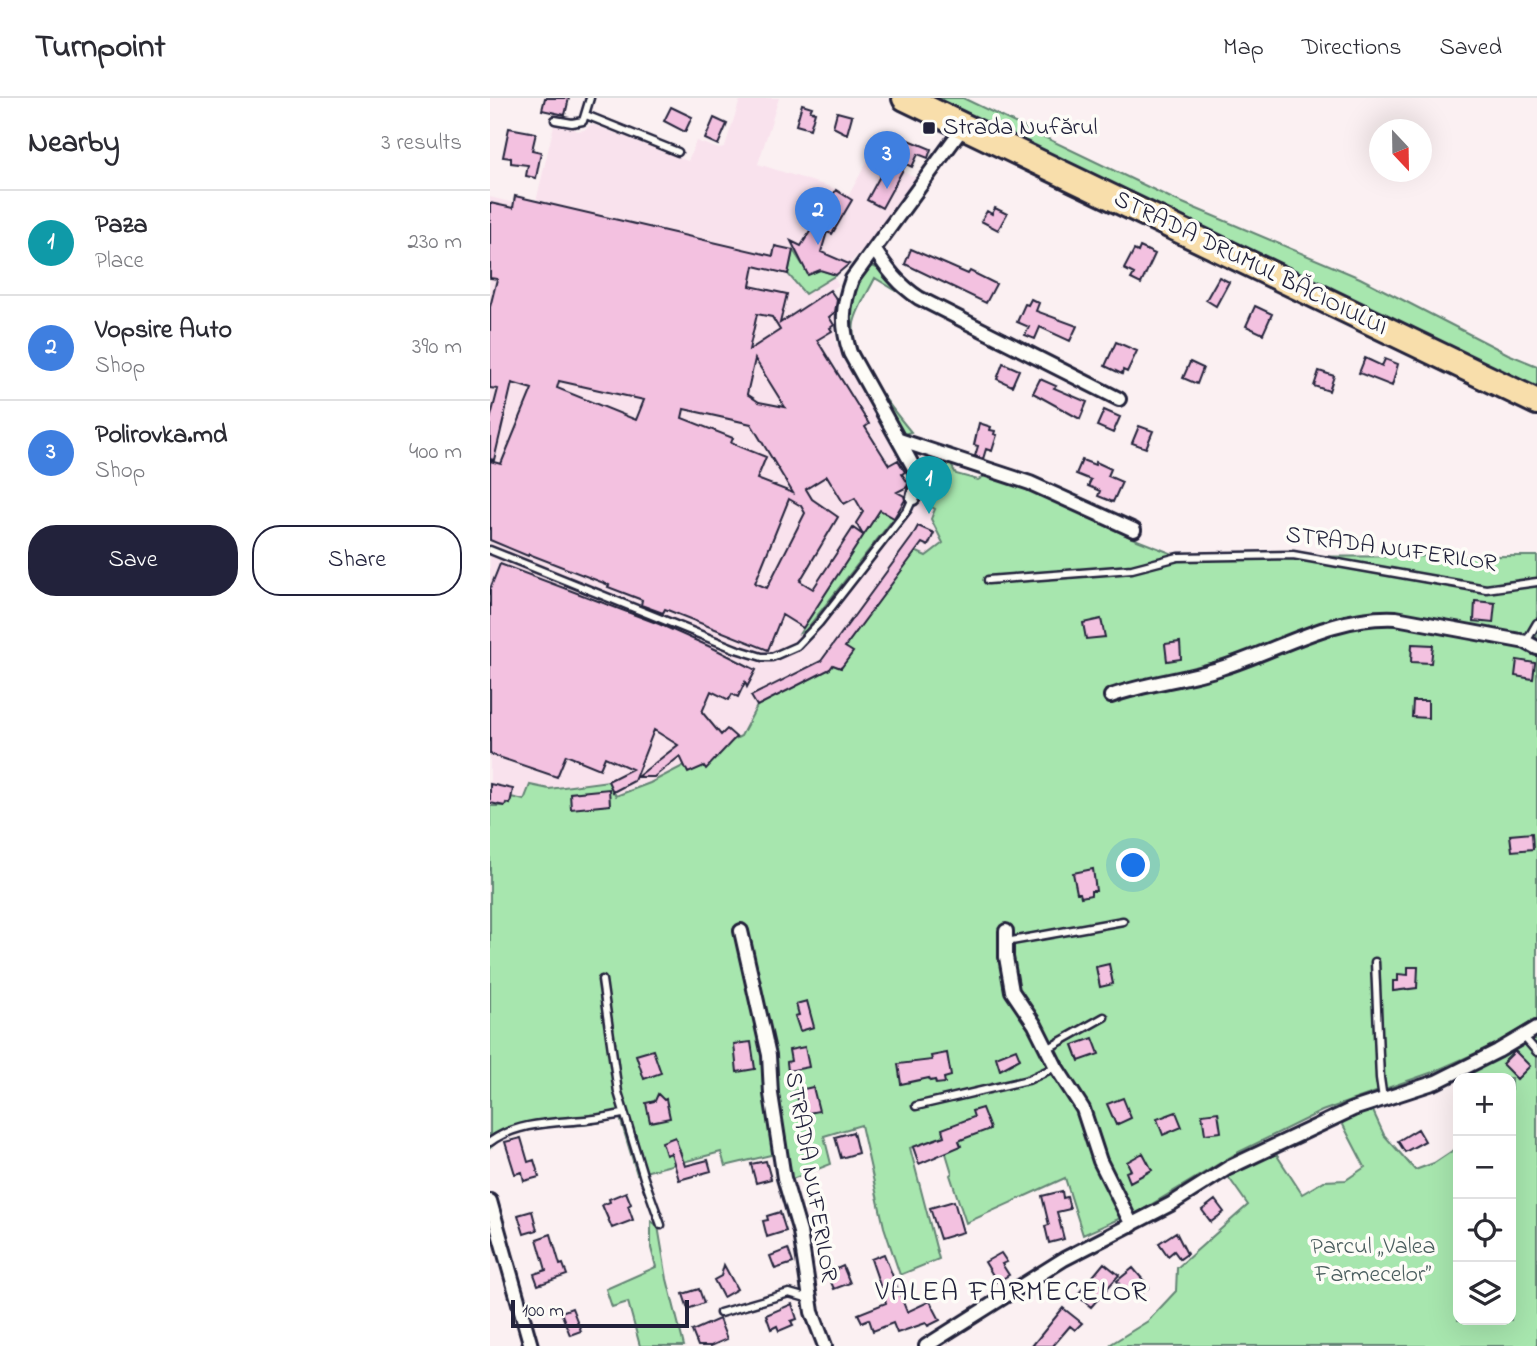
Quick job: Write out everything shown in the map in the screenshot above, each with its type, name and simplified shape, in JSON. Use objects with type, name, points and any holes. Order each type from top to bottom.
[{"type":"highway","name":"STRADA DRUMUL BĂCIOIULUI","points":[[905,98],[1537,402]]},
{"type":"street","points":[[913,498],[917,483],[910,457],[858,371],[844,334],[843,302],[852,279],[964,126]]},
{"type":"street","points":[[874,249],[902,287],[919,298],[1119,399]]},
{"type":"street","points":[[899,440],[1030,483],[1134,530]]},
{"type":"street","points":[[1111,696],[1221,668],[1323,629],[1378,617],[1396,618],[1532,645]]},
{"type":"street","name":"STRADA NUFERILOR","points":[[741,931],[764,1030],[775,1126],[785,1178],[800,1232],[812,1312],[825,1346]]},
{"type":"street","points":[[1006,937],[1012,991],[1035,1025],[1056,1067],[1083,1109],[1108,1180],[1132,1225]]},
{"type":"street","points":[[926,1346],[1064,1259],[1171,1204],[1228,1168],[1353,1109],[1436,1082],[1537,1028]]},
{"type":"street","points":[[490,1201],[531,1346]]},
{"type":"lane","points":[[555,120],[578,123],[586,114],[590,98]]},
{"type":"lane","points":[[586,114],[678,152]]},
{"type":"lane","points":[[490,550],[736,649],[762,657],[772,657],[797,646],[819,623],[908,509],[913,498]]},
{"type":"lane","name":"STRADA NUFERILOR","points":[[988,580],[1132,569],[1178,557],[1260,555],[1306,557],[1486,589],[1537,582]]},
{"type":"lane","points":[[1532,645],[1537,623]]},
{"type":"lane","points":[[1006,937],[1123,921]]},
{"type":"lane","points":[[1375,962],[1383,1098]]},
{"type":"lane","points":[[602,979],[614,1071],[623,1114],[661,1224]]},
{"type":"lane","points":[[1047,1049],[1104,1017]]},
{"type":"lane","points":[[1522,1036],[1537,1052]]},
{"type":"lane","points":[[916,1106],[1028,1080],[1056,1067]]},
{"type":"lane","points":[[490,1142],[497,1136],[530,1125],[623,1114]]},
{"type":"lane","points":[[720,1313],[789,1293],[810,1299]]},
{"type":"shaded area","points":[[735,98],[779,98],[758,164],[849,195],[869,158],[920,179],[868,243],[842,272],[834,277],[839,285],[831,290],[837,300],[834,325],[836,342],[905,465],[902,467],[905,472],[903,474],[909,486],[906,495],[935,509],[931,519],[943,543],[926,557],[916,551],[841,668],[833,666],[757,706],[741,736],[650,783],[616,796],[608,781],[549,789],[531,785],[524,800],[505,806],[490,806],[490,197],[514,203],[510,218],[531,223],[554,125],[577,131],[592,124],[688,161],[696,141],[719,149],[725,146],[740,100]]},
{"type":"green space","points":[[924,98],[963,98],[1171,198],[1360,278],[1508,354],[1537,366],[1537,392]]},
{"type":"green space","points":[[793,250],[802,264],[836,275],[805,294],[788,274]]},
{"type":"green space","points":[[872,266],[884,271],[911,300],[875,278],[854,323],[854,336],[864,365],[883,396],[911,432],[904,434],[862,370],[848,329],[848,313],[853,298],[863,276]]},
{"type":"green space","points":[[940,462],[950,463],[956,474],[978,480],[986,475],[1024,487],[1132,538],[1191,561],[1222,557],[1537,556],[1537,1018],[1497,1044],[1433,1072],[1322,1111],[1239,1152],[1137,1213],[1083,1235],[1065,1178],[966,1223],[941,1137],[910,1148],[939,1259],[900,1275],[884,1227],[861,1125],[824,1136],[831,1164],[782,1183],[775,1154],[725,1166],[721,1152],[637,1174],[620,1118],[523,1130],[501,1139],[490,1148],[490,806],[510,804],[511,797],[524,800],[530,785],[549,789],[608,781],[616,796],[650,783],[741,736],[757,706],[833,665],[841,668],[852,652],[845,647],[915,551],[926,556],[943,543],[931,519],[935,509],[926,504],[931,485],[937,484],[934,473],[942,470]]},
{"type":"green space","points":[[893,490],[885,513],[894,518],[805,631],[800,633]]},
{"type":"green space","name":"Parcul „Valea Farmecelor”","points":[[1537,1038],[1537,1346],[1111,1344],[1148,1321],[1176,1291],[1177,1268],[1248,1205],[1227,1175],[1276,1154],[1302,1194],[1324,1181],[1346,1180],[1365,1167],[1341,1121],[1353,1115],[1373,1111],[1384,1135],[1415,1170],[1434,1163],[1453,1150],[1453,1325],[1516,1325],[1516,1073],[1465,1073]]},
{"type":"green space","points":[[651,1221],[658,1226],[667,1279],[684,1346],[640,1346],[628,1302],[612,1307],[606,1289],[656,1267],[651,1248]]},
{"type":"building","points":[[545,98],[569,98],[565,115],[542,110]]},
{"type":"building","points":[[802,104],[812,107],[810,111],[815,112],[810,129],[796,125]]},
{"type":"building","points":[[671,107],[692,117],[685,132],[664,121]]},
{"type":"building","points":[[837,112],[852,116],[847,134],[833,127]]},
{"type":"building","points":[[714,118],[727,124],[718,145],[705,139]]},
{"type":"building","points":[[509,128],[536,133],[532,150],[541,152],[536,178],[526,176],[528,165],[511,163],[511,158],[503,157]]},
{"type":"building","points":[[909,140],[931,149],[928,158],[918,154],[912,167],[906,164],[882,208],[867,200],[886,165],[887,155],[894,157],[901,144],[906,146]]},
{"type":"building","points":[[836,190],[852,200],[832,234],[827,232],[821,252],[849,264],[836,275],[820,270],[808,275],[791,241],[801,246]]},
{"type":"building","points":[[515,196],[773,256],[775,246],[793,250],[788,274],[754,266],[750,286],[787,294],[780,323],[830,290],[837,300],[835,312],[829,317],[834,325],[830,328],[832,331],[817,340],[869,424],[865,427],[889,465],[898,460],[908,483],[907,487],[897,492],[904,496],[905,500],[894,518],[880,510],[803,628],[782,615],[768,650],[665,609],[663,613],[641,605],[642,600],[608,587],[609,585],[490,540],[490,461],[501,464],[532,389],[512,383],[494,460],[490,459],[490,420],[498,389],[490,388],[490,307],[497,279],[490,278],[490,203],[513,208]],"holes":[[[757,314],[772,317],[780,330],[749,350]],[[755,359],[785,407],[759,402],[747,394]],[[559,381],[644,400],[636,420],[557,388]],[[684,409],[751,424],[793,493],[757,479],[766,457],[731,443],[733,438],[682,418]],[[827,476],[844,504],[855,498],[863,512],[856,523],[863,535],[853,528],[813,589],[800,581],[838,517],[812,499],[806,489]],[[789,499],[801,506],[805,513],[767,588],[755,583]]]},
{"type":"building","points":[[995,208],[1007,214],[998,230],[981,221],[987,211],[992,214]]},
{"type":"building","points":[[1140,247],[1155,254],[1141,284],[1131,279],[1134,274],[1124,269],[1134,250],[1138,252]]},
{"type":"building","points":[[911,249],[968,274],[970,271],[996,284],[986,303],[905,264]]},
{"type":"building","points":[[1219,277],[1229,282],[1216,306],[1206,300]]},
{"type":"building","points":[[1031,299],[1039,303],[1036,311],[1077,326],[1070,341],[1040,327],[1035,339],[1025,335],[1029,327],[1017,322],[1025,304],[1028,305]]},
{"type":"building","points":[[1255,306],[1272,314],[1263,334],[1246,326]]},
{"type":"building","points":[[1116,342],[1137,351],[1127,372],[1123,370],[1122,374],[1105,366]]},
{"type":"building","points":[[1365,358],[1382,366],[1385,359],[1398,364],[1392,386],[1359,373]]},
{"type":"building","points":[[1190,362],[1203,368],[1197,384],[1183,378]]},
{"type":"building","points":[[1003,363],[1019,370],[1012,386],[997,379]]},
{"type":"building","points":[[1319,371],[1334,376],[1329,391],[1314,386]]},
{"type":"building","points":[[1040,379],[1087,402],[1080,419],[1033,393]]},
{"type":"building","points":[[1104,410],[1120,417],[1113,433],[1097,426]]},
{"type":"building","points":[[979,423],[991,427],[990,430],[997,435],[992,451],[986,449],[983,459],[975,456],[978,446],[974,445]]},
{"type":"building","points":[[1139,426],[1153,431],[1146,448],[1132,443]]},
{"type":"building","points":[[1082,460],[1095,465],[1096,462],[1111,469],[1108,476],[1122,482],[1113,502],[1098,496],[1100,491],[1088,486],[1091,480],[1076,474]]},
{"type":"building","points":[[918,526],[934,533],[928,546],[922,543],[845,647],[853,652],[841,668],[833,665],[757,706],[751,696],[821,661]]},
{"type":"building","points":[[500,564],[659,624],[756,670],[747,687],[745,682],[738,697],[732,694],[729,700],[711,691],[702,712],[721,735],[727,729],[736,737],[706,769],[704,766],[688,773],[680,756],[654,777],[637,777],[678,745],[654,730],[634,781],[613,792],[608,781],[632,769],[605,757],[600,769],[566,755],[557,777],[490,754],[490,589]]},
{"type":"building","points":[[1475,601],[1495,603],[1493,623],[1474,621]]},
{"type":"building","points":[[1101,619],[1105,637],[1086,639],[1083,623]]},
{"type":"building","points":[[1180,642],[1181,659],[1167,661],[1165,644]]},
{"type":"building","points":[[1412,644],[1433,645],[1431,663],[1411,662]]},
{"type":"building","points":[[1517,660],[1535,663],[1533,679],[1515,676]]},
{"type":"building","points":[[1413,701],[1428,701],[1428,718],[1412,717]]},
{"type":"building","points":[[490,784],[513,789],[510,804],[506,803],[505,806],[490,803]]},
{"type":"building","points":[[609,789],[610,805],[571,809],[570,793]]},
{"type":"building","points":[[1532,833],[1533,849],[1512,851],[1510,835]]},
{"type":"building","points":[[1093,869],[1096,891],[1081,897],[1080,893],[1077,893],[1073,873]]},
{"type":"building","points":[[1109,964],[1113,984],[1100,987],[1096,967]]},
{"type":"building","points":[[1408,967],[1418,967],[1417,988],[1393,991],[1393,981],[1398,981],[1398,974],[1408,975]]},
{"type":"building","points":[[807,1001],[814,1027],[800,1031],[795,1016],[799,1015],[796,1004]]},
{"type":"building","points":[[1093,1038],[1099,1054],[1079,1061],[1073,1045]]},
{"type":"building","points":[[751,1042],[755,1069],[737,1072],[734,1044]]},
{"type":"building","points":[[805,1047],[809,1067],[788,1071],[787,1062],[791,1061],[789,1050]]},
{"type":"building","points":[[1016,1049],[1020,1059],[1000,1070],[996,1057]]},
{"type":"building","points":[[653,1050],[661,1073],[644,1079],[636,1055]]},
{"type":"building","points":[[1515,1051],[1530,1066],[1517,1079],[1516,1073],[1511,1073],[1502,1064]]},
{"type":"building","points":[[947,1053],[951,1076],[944,1078],[945,1083],[936,1084],[935,1080],[930,1081],[929,1078],[901,1084],[898,1064],[932,1060],[931,1056]]},
{"type":"building","points":[[813,1087],[819,1111],[803,1114],[795,1091]]},
{"type":"building","points":[[658,1094],[666,1099],[670,1118],[650,1122],[646,1103],[655,1101]]},
{"type":"building","points":[[1123,1098],[1131,1118],[1116,1125],[1107,1104]]},
{"type":"building","points":[[982,1108],[990,1129],[963,1139],[959,1141],[961,1146],[919,1164],[913,1147],[944,1136],[942,1129],[974,1117],[972,1111]]},
{"type":"building","points":[[1176,1112],[1182,1127],[1163,1135],[1157,1119]]},
{"type":"building","points":[[1218,1112],[1221,1132],[1205,1134],[1202,1114]]},
{"type":"building","points":[[1418,1129],[1425,1141],[1405,1152],[1398,1141]]},
{"type":"building","points":[[853,1132],[858,1153],[841,1158],[835,1137]]},
{"type":"building","points":[[675,1137],[685,1166],[708,1160],[711,1171],[679,1180],[671,1153],[666,1155],[662,1142]]},
{"type":"building","points":[[521,1138],[528,1162],[534,1160],[539,1177],[524,1181],[522,1172],[515,1174],[505,1142]]},
{"type":"building","points":[[1143,1153],[1152,1170],[1130,1182],[1126,1172],[1131,1170],[1127,1162]]},
{"type":"building","points":[[766,1161],[771,1179],[756,1183],[751,1164]]},
{"type":"building","points":[[1062,1191],[1063,1198],[1067,1197],[1070,1209],[1057,1212],[1064,1239],[1049,1243],[1045,1226],[1049,1225],[1042,1196]]},
{"type":"building","points":[[626,1192],[633,1220],[612,1228],[602,1205]]},
{"type":"building","points":[[1215,1200],[1224,1212],[1211,1222],[1202,1210]]},
{"type":"building","points":[[954,1201],[963,1232],[940,1239],[930,1208]]},
{"type":"building","points":[[532,1211],[537,1230],[524,1234],[518,1215]]},
{"type":"building","points":[[780,1212],[786,1231],[767,1237],[763,1221],[768,1220],[767,1216]]},
{"type":"building","points":[[1176,1232],[1187,1254],[1180,1259],[1174,1251],[1168,1256],[1159,1243]]},
{"type":"building","points":[[551,1234],[560,1265],[563,1264],[567,1275],[538,1285],[534,1274],[546,1270],[537,1239]]},
{"type":"building","points":[[788,1249],[793,1263],[775,1269],[770,1256]]},
{"type":"building","points":[[1001,1253],[1007,1262],[1002,1264],[1009,1275],[997,1282],[985,1262]]},
{"type":"building","points":[[884,1254],[907,1312],[930,1301],[940,1320],[928,1326],[926,1323],[897,1333],[893,1323],[873,1331],[869,1319],[862,1322],[858,1314],[886,1303],[871,1259]]},
{"type":"building","points":[[1104,1263],[1119,1275],[1091,1307],[1080,1298],[1082,1296],[1079,1293]]},
{"type":"building","points":[[724,1265],[737,1289],[723,1297],[714,1280],[721,1276]]},
{"type":"building","points":[[843,1266],[850,1283],[834,1289],[827,1273]]},
{"type":"building","points":[[1133,1268],[1149,1287],[1140,1295],[1135,1289],[1128,1295],[1117,1281]]},
{"type":"building","points":[[699,1289],[704,1303],[688,1309],[683,1294]]},
{"type":"building","points":[[792,1304],[797,1319],[791,1321],[793,1325],[779,1331],[777,1326],[771,1329],[766,1315]]},
{"type":"building","points":[[572,1308],[581,1331],[570,1335],[561,1312]]},
{"type":"building","points":[[1063,1308],[1082,1323],[1075,1330],[1070,1326],[1053,1346],[1032,1346]]},
{"type":"building","points":[[719,1319],[727,1339],[711,1346],[698,1346],[692,1331]]},
{"type":"place","name":"Strada Nufărul","points":[[929,128]]},
{"type":"place","name":"Polirovka.md","points":[[887,189]]},
{"type":"place","name":"Vopsire Auto","points":[[818,245]]},
{"type":"place","name":"Paza","points":[[929,514]]},
{"type":"district","name":"VALEA FARMECELOR","points":[[1012,1293]]}]
